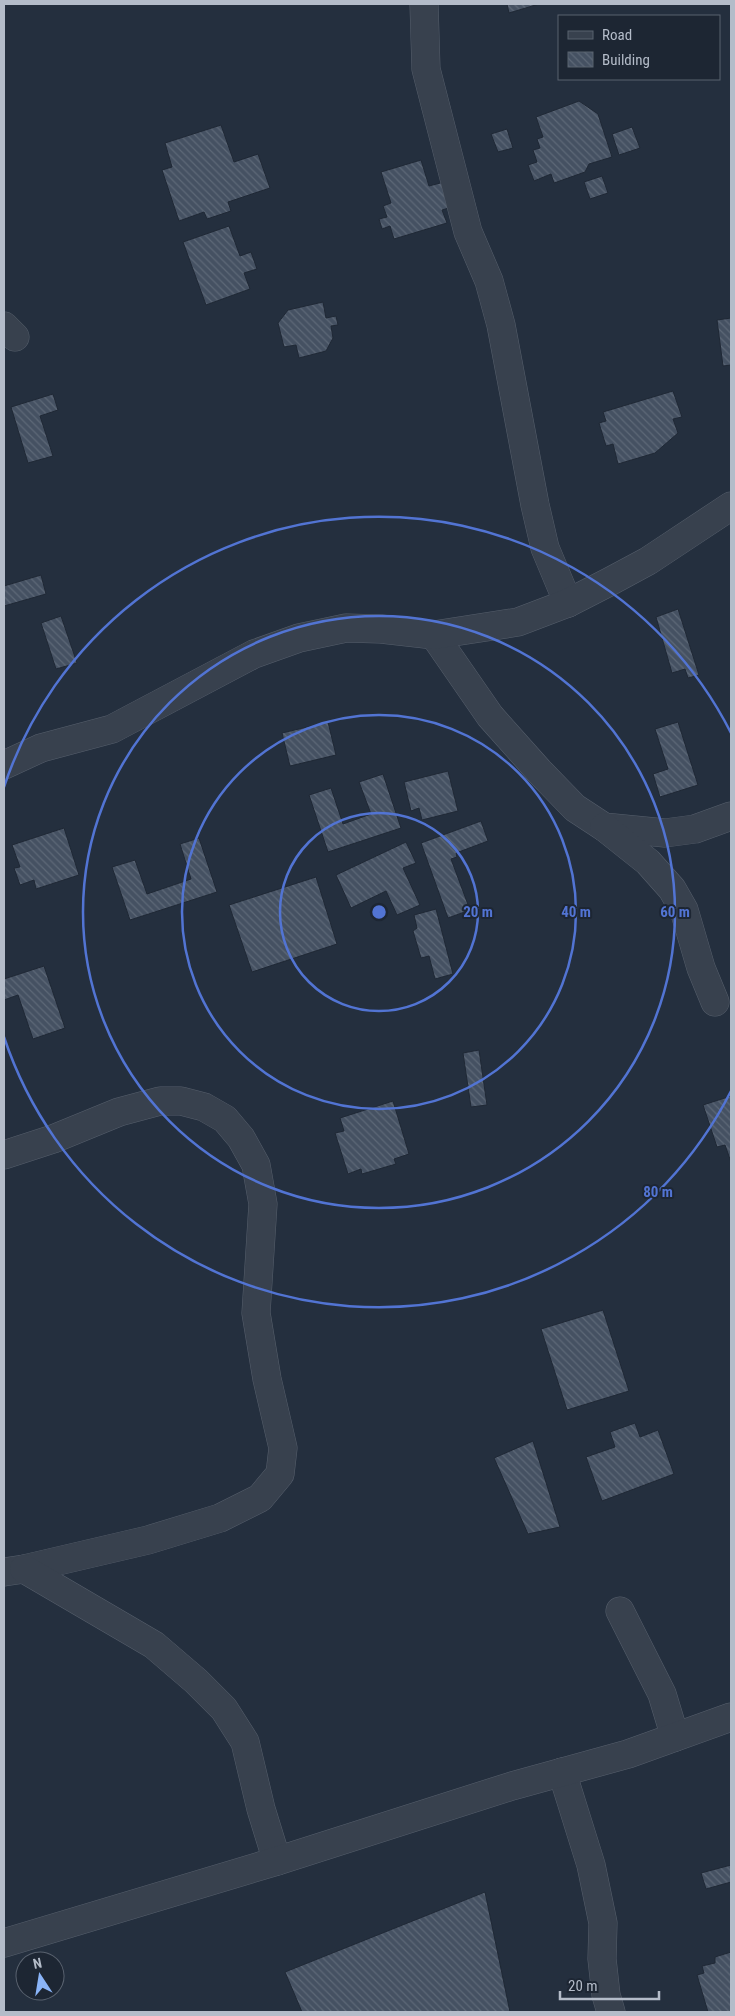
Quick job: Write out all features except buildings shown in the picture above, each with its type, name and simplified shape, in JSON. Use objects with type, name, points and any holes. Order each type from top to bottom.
[{"type":"street","points":[[424,4],[426,69],[468,232],[489,281],[501,325],[535,506],[545,548],[568,603]]},
{"type":"street","points":[[4,765],[41,748],[112,729],[254,654],[299,638],[346,628],[434,634],[518,622],[568,603],[648,561],[731,506]]},
{"type":"street","points":[[434,634],[490,716],[539,771],[576,808],[604,827],[648,862],[672,889],[684,910],[701,968],[715,1002]]},
{"type":"street","points":[[604,827],[665,833],[695,829],[731,816]]},
{"type":"street","points":[[4,1155],[53,1139],[119,1112],[160,1101],[181,1101],[204,1107],[225,1119],[241,1138],[256,1165],[263,1204],[256,1312],[267,1379],[283,1448],[280,1474],[260,1498],[220,1518],[148,1540],[14,1571]]},
{"type":"street","points":[[14,1571],[154,1646],[196,1681],[224,1709],[245,1742],[261,1809],[277,1861]]},
{"type":"street","points":[[620,1611],[662,1694],[675,1737]]},
{"type":"street","points":[[4,1943],[277,1861],[390,1824],[628,1754],[731,1717]]},
{"type":"street","points":[[562,1772],[591,1865],[603,1924],[602,1959],[606,1995],[611,2012]]}]
